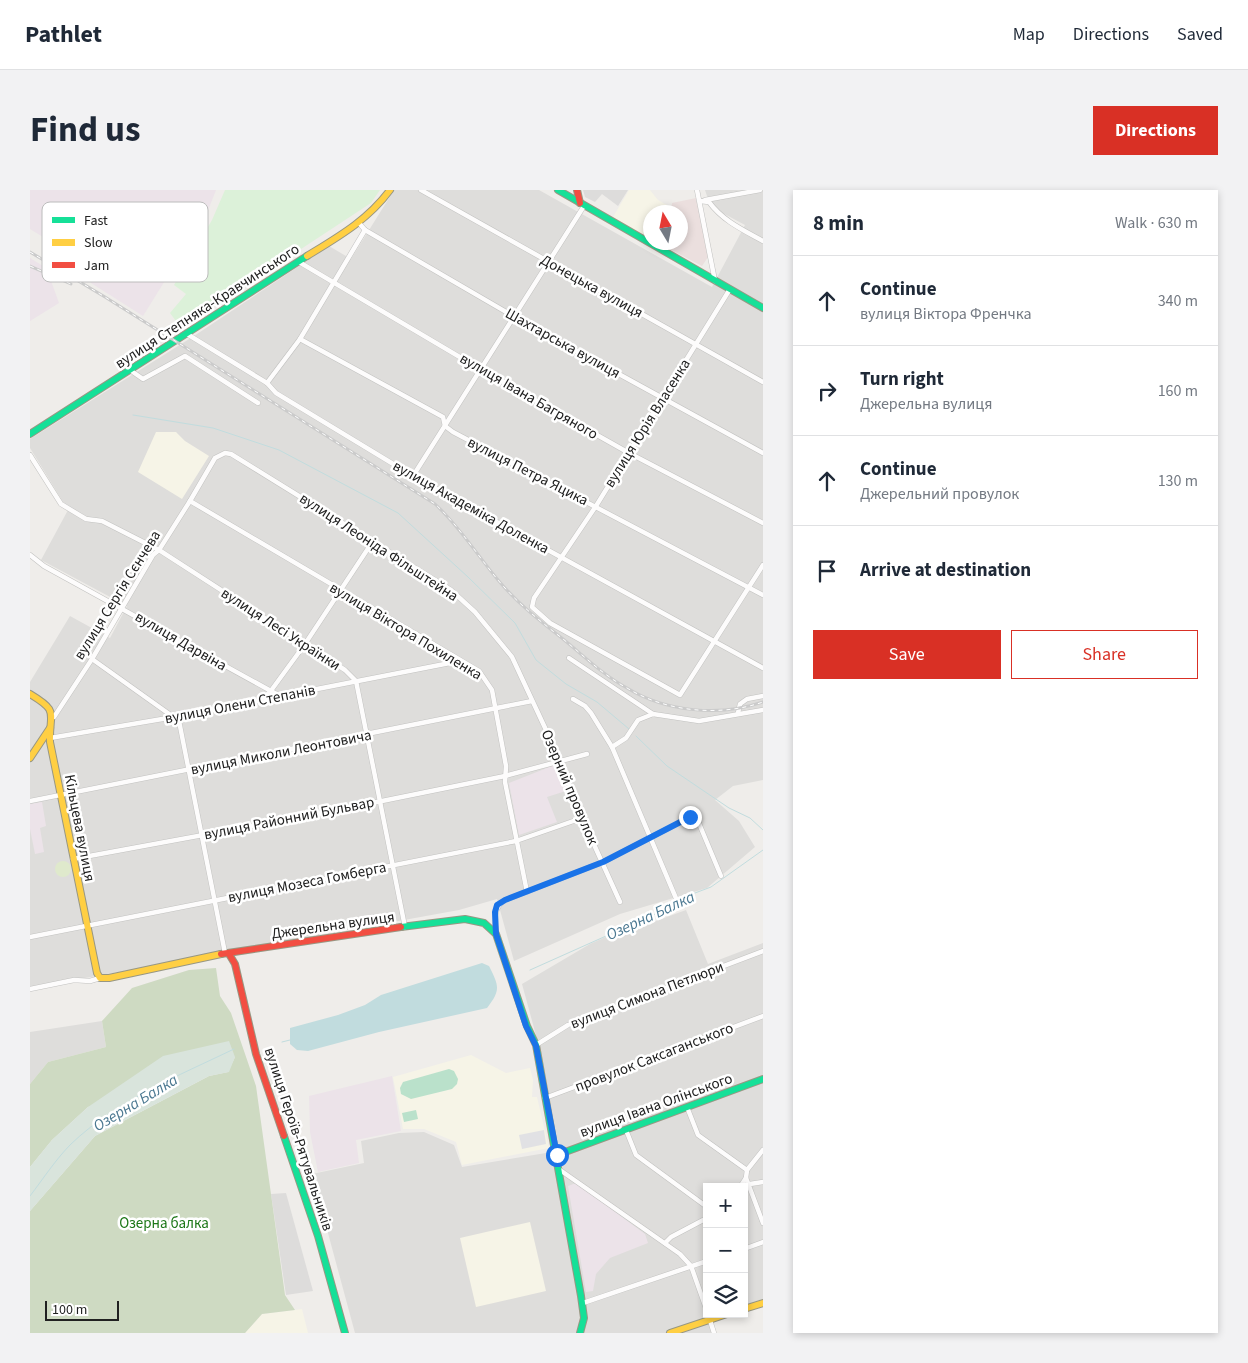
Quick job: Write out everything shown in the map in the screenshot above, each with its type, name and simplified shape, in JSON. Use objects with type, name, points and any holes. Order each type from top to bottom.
[{"type":"main road","name":"вулиця Степняка-Кравчинського","points":[[30,434],[359,223],[379,205],[390,190]]},
{"type":"main road","points":[[558,190],[763,308]]},
{"type":"main road","points":[[577,190],[582,204]]},
{"type":"main road","points":[[30,694],[51,707],[54,717]]},
{"type":"main road","name":"Кільцева вулиця","points":[[54,717],[50,738],[60,795],[86,926],[97,973],[100,978]]},
{"type":"main road","points":[[30,758],[52,725]]},
{"type":"main road","name":"Джерельна вулиця","points":[[100,978],[109,978],[227,953],[329,936],[465,919],[484,923],[496,934]]},
{"type":"main road","points":[[496,934],[526,1026],[536,1046],[583,1303],[584,1318],[580,1333]]},
{"type":"main road","name":"вулиця Героїв-Рятувальників","points":[[227,953],[235,964],[256,1054],[316,1228],[345,1333]]},
{"type":"main road","name":"вулиця Івана Олінського","points":[[557,1155],[763,1079]]},
{"type":"main road","points":[[748,1308],[763,1303]]},
{"type":"main road","points":[[670,1333],[707,1318]]},
{"type":"street","name":"Донецька вулиця","points":[[421,190],[763,382]]},
{"type":"street","points":[[698,190],[715,281]]},
{"type":"street","points":[[700,201],[760,190]]},
{"type":"street","points":[[700,201],[709,202],[735,226],[763,241]]},
{"type":"street","points":[[413,476],[549,262],[582,204]]},
{"type":"street","points":[[267,384],[300,339],[365,230],[359,223]]},
{"type":"street","name":"Шахтарська вулиця","points":[[365,230],[513,316],[763,453]]},
{"type":"street","name":"вулиця Івана Багряного","points":[[299,262],[480,369],[629,453],[763,524]]},
{"type":"street","name":"вулиця Юрія Власенка","points":[[715,642],[680,695],[550,623],[532,608],[534,598],[596,506],[661,397],[730,289]]},
{"type":"street","name":"вулиця Академіка Доленка","points":[[187,334],[267,384],[276,393],[413,476],[763,668]]},
{"type":"street","name":"вулиця Петра Яцика","points":[[300,339],[443,417],[445,426],[453,432],[763,595]]},
{"type":"street","points":[[130,370],[143,379],[185,356],[258,402]]},
{"type":"street","name":"вулиця Леоніда Фільштейна","points":[[215,458],[225,453],[230,454],[451,590],[476,612],[512,657],[532,701]]},
{"type":"street","name":"вулиця Лесі Українки","points":[[30,456],[61,504],[86,518],[102,521],[159,550],[345,670],[356,681],[391,866],[405,927]]},
{"type":"street","name":"вулиця Сергія Сєнчева","points":[[54,717],[92,659],[153,555],[159,550],[215,458]]},
{"type":"street","name":"вулиця Віктора Похиленка","points":[[190,501],[479,671],[487,680],[492,690],[506,766],[516,841],[527,892]]},
{"type":"street","points":[[262,700],[270,692],[304,644],[373,541]]},
{"type":"street","name":"вулиця Дарвіна","points":[[30,555],[44,566],[122,607],[270,692],[281,696]]},
{"type":"street","points":[[715,642],[763,565]]},
{"type":"street","points":[[569,658],[653,714],[699,721],[763,710]]},
{"type":"street","points":[[92,659],[160,706],[165,713],[179,721],[200,835],[227,953]]},
{"type":"street","name":"вулиця Олени Степанів","points":[[50,738],[174,717],[460,661]]},
{"type":"street","points":[[738,713],[740,704],[747,699],[763,696]]},
{"type":"street","points":[[573,699],[585,706],[591,713],[612,747],[678,903]]},
{"type":"street","name":"вулиця Миколи Леонтовича","points":[[30,801],[532,701]]},
{"type":"street","name":"Озерний провулок","points":[[532,701],[560,760],[582,818],[620,902]]},
{"type":"street","points":[[612,747],[626,738],[638,720],[653,714]]},
{"type":"street","name":"вулиця Районний Бульвар","points":[[73,859],[506,776],[587,754]]},
{"type":"street","points":[[496,934],[495,912],[497,905],[603,862],[690,817],[695,817],[698,821],[721,876]]},
{"type":"street","name":"вулиця Мозеса Гомберга","points":[[30,937],[516,841],[582,818]]},
{"type":"street","name":"вулиця Симона Петлюри","points":[[536,1046],[568,1025],[763,951]]},
{"type":"street","name":"Джерельна вулиця","points":[[30,989],[74,980],[90,981],[100,978]]},
{"type":"street","name":"провулок Саксаганського","points":[[545,1098],[763,1016]]},
{"type":"street","points":[[687,1107],[698,1135],[747,1170]]},
{"type":"street","points":[[626,1130],[636,1155],[703,1203]]},
{"type":"street","points":[[743,1183],[746,1178],[747,1170],[763,1150]]},
{"type":"street","points":[[560,1170],[665,1243],[691,1266],[703,1300]]},
{"type":"street","points":[[746,1178],[750,1184],[763,1223]]},
{"type":"street","points":[[750,1184],[763,1182]]},
{"type":"street","points":[[665,1243],[671,1237],[703,1220]]},
{"type":"street","points":[[748,1247],[763,1242]]},
{"type":"street","points":[[583,1303],[703,1262]]},
{"type":"street","points":[[709,1318],[714,1333]]},
{"type":"shaded area","points":[[30,190],[216,190],[208,210],[208,202],[42,202],[42,236],[30,229]]},
{"type":"shaded area","points":[[394,190],[539,190],[712,287],[745,225],[717,210],[705,190],[763,190],[763,780],[733,786],[715,800],[739,821],[755,847],[707,888],[620,914],[514,961],[497,899],[459,910],[30,988],[30,682],[70,616],[110,638],[127,606],[41,560],[68,510],[30,448],[30,439],[194,336],[329,246],[351,259]]},
{"type":"shaded area","points":[[583,190],[628,190],[618,206],[602,194],[595,202],[585,197]]},
{"type":"shaded area","points":[[629,190],[650,190],[658,200],[667,205],[643,205],[643,235],[613,217]]},
{"type":"shaded area","points":[[696,198],[708,257],[702,266],[671,250],[688,250],[688,205],[672,205],[672,203]]},
{"type":"shaded area","points":[[30,258],[42,265],[42,282],[51,282],[59,303],[30,321]]},
{"type":"shaded area","points":[[91,282],[164,282],[143,316]]},
{"type":"shaded area","points":[[156,432],[176,432],[185,441],[209,456],[182,499],[138,472]]},
{"type":"shaded area","points":[[557,764],[569,790],[547,797],[557,822],[519,835],[509,783]]},
{"type":"shaded area","points":[[42,802],[46,826],[40,828],[44,852],[35,854],[30,829],[30,804]]},
{"type":"shaded area","points":[[686,910],[708,964],[763,943],[763,1299],[748,1304],[748,1183],[703,1183],[703,1318],[707,1318],[712,1333],[355,1333],[312,1174],[364,1163],[361,1141],[399,1133],[424,1132],[454,1145],[462,1167],[558,1151],[540,1050],[522,984],[590,944],[641,921],[645,925]]},
{"type":"shaded area","points":[[102,1021],[106,1047],[48,1062],[30,1084],[30,1032]]},
{"type":"shaded area","points":[[229,1041],[235,1057],[229,1072],[209,1076],[95,1136],[30,1211],[30,1167],[52,1140],[88,1107],[163,1056]]},
{"type":"shaded area","points":[[471,1055],[506,1073],[530,1068],[533,1080],[532,1097],[537,1097],[549,1148],[462,1165],[456,1142],[424,1129],[403,1129],[393,1077]]},
{"type":"shaded area","points":[[392,1076],[401,1131],[356,1140],[359,1163],[318,1172],[310,1132],[309,1096]]},
{"type":"shaded area","points":[[544,1130],[546,1144],[522,1149],[519,1135]]},
{"type":"shaded area","points":[[576,1183],[645,1234],[648,1243],[610,1258],[596,1274],[593,1291],[586,1292],[568,1186]]},
{"type":"shaded area","points":[[286,1193],[313,1291],[286,1295],[271,1194]]},
{"type":"shaded area","points":[[530,1222],[546,1291],[476,1307],[460,1238]]},
{"type":"shaded area","points":[[302,1309],[308,1333],[245,1333],[262,1314]]},
{"type":"green space","points":[[225,190],[380,190],[371,203],[181,328],[170,313],[186,294],[174,285],[176,282],[208,282],[208,227]]},
{"type":"green space","points":[[63,861],[71,869],[63,877],[55,869]]},
{"type":"green space","name":"Озерна балка","points":[[216,968],[220,996],[231,1013],[256,1086],[285,1295],[295,1310],[262,1314],[245,1333],[30,1333],[30,1211],[95,1136],[209,1076],[228,1072],[235,1057],[88,1107],[52,1140],[30,1167],[30,1084],[48,1062],[106,1047],[102,1021],[132,988],[189,970]]},
{"type":"green space","points":[[449,1069],[454,1071],[458,1079],[457,1084],[452,1089],[411,1099],[401,1094],[400,1088],[403,1082]]},
{"type":"green space","points":[[416,1110],[418,1119],[404,1122],[402,1113]]},
{"type":"water","points":[[482,963],[489,966],[495,978],[497,988],[495,997],[487,1008],[379,1032],[308,1051],[297,1050],[290,1044],[290,1028],[338,1015],[365,1005],[381,995]]},
{"type":"waterway","points":[[133,415],[213,428],[279,450],[398,513],[515,623],[536,660],[566,684],[597,702],[629,729]]},
{"type":"waterway","points":[[636,736],[667,766],[729,808],[750,818],[763,830]]},
{"type":"waterway","name":"Озерна Балка","points":[[679,899],[711,887],[763,850]]},
{"type":"waterway","name":"Озерна Балка","points":[[530,970],[662,911],[675,900]]},
{"type":"waterway","name":"Озерна Балка","points":[[282,1042],[290,1040]]},
{"type":"waterway","name":"Озерна Балка","points":[[30,1196],[71,1144],[108,1115],[148,1090],[234,1049]]},
{"type":"railway","points":[[30,252],[42,259]]},
{"type":"railway","points":[[30,266],[42,271]]},
{"type":"railway","points":[[66,282],[71,284]]},
{"type":"railway","points":[[80,282],[435,504],[513,596],[537,618],[618,683],[642,696],[676,707],[694,710],[729,710],[763,702]]},
{"type":"traffic: fast","points":[[558,190],[763,308]]},
{"type":"traffic: fast","points":[[30,434],[307,256]]},
{"type":"traffic: fast","points":[[401,927],[465,919],[484,923],[496,934],[527,1026],[536,1045],[581,1296],[584,1318],[580,1333]]},
{"type":"traffic: fast","points":[[557,1155],[763,1079]]},
{"type":"traffic: fast","points":[[284,1136],[318,1236],[345,1333]]},
{"type":"traffic: slow","points":[[307,256],[341,235],[362,219],[390,190]]},
{"type":"traffic: slow","points":[[30,694],[46,705],[51,714],[50,742],[97,973],[100,978],[109,978],[221,954]]},
{"type":"traffic: slow","points":[[30,758],[50,728]]},
{"type":"traffic: slow","points":[[748,1308],[763,1303]]},
{"type":"traffic: slow","points":[[670,1333],[715,1318]]},
{"type":"traffic: jam","points":[[577,190],[580,203]]},
{"type":"traffic: jam","points":[[221,954],[401,927]]},
{"type":"traffic: jam","points":[[229,954],[235,964],[256,1054],[284,1136]]},
{"type":"route","points":[[557,1155],[536,1046],[526,1026],[496,934],[495,912],[497,905],[505,900],[603,862],[690,817]]}]
